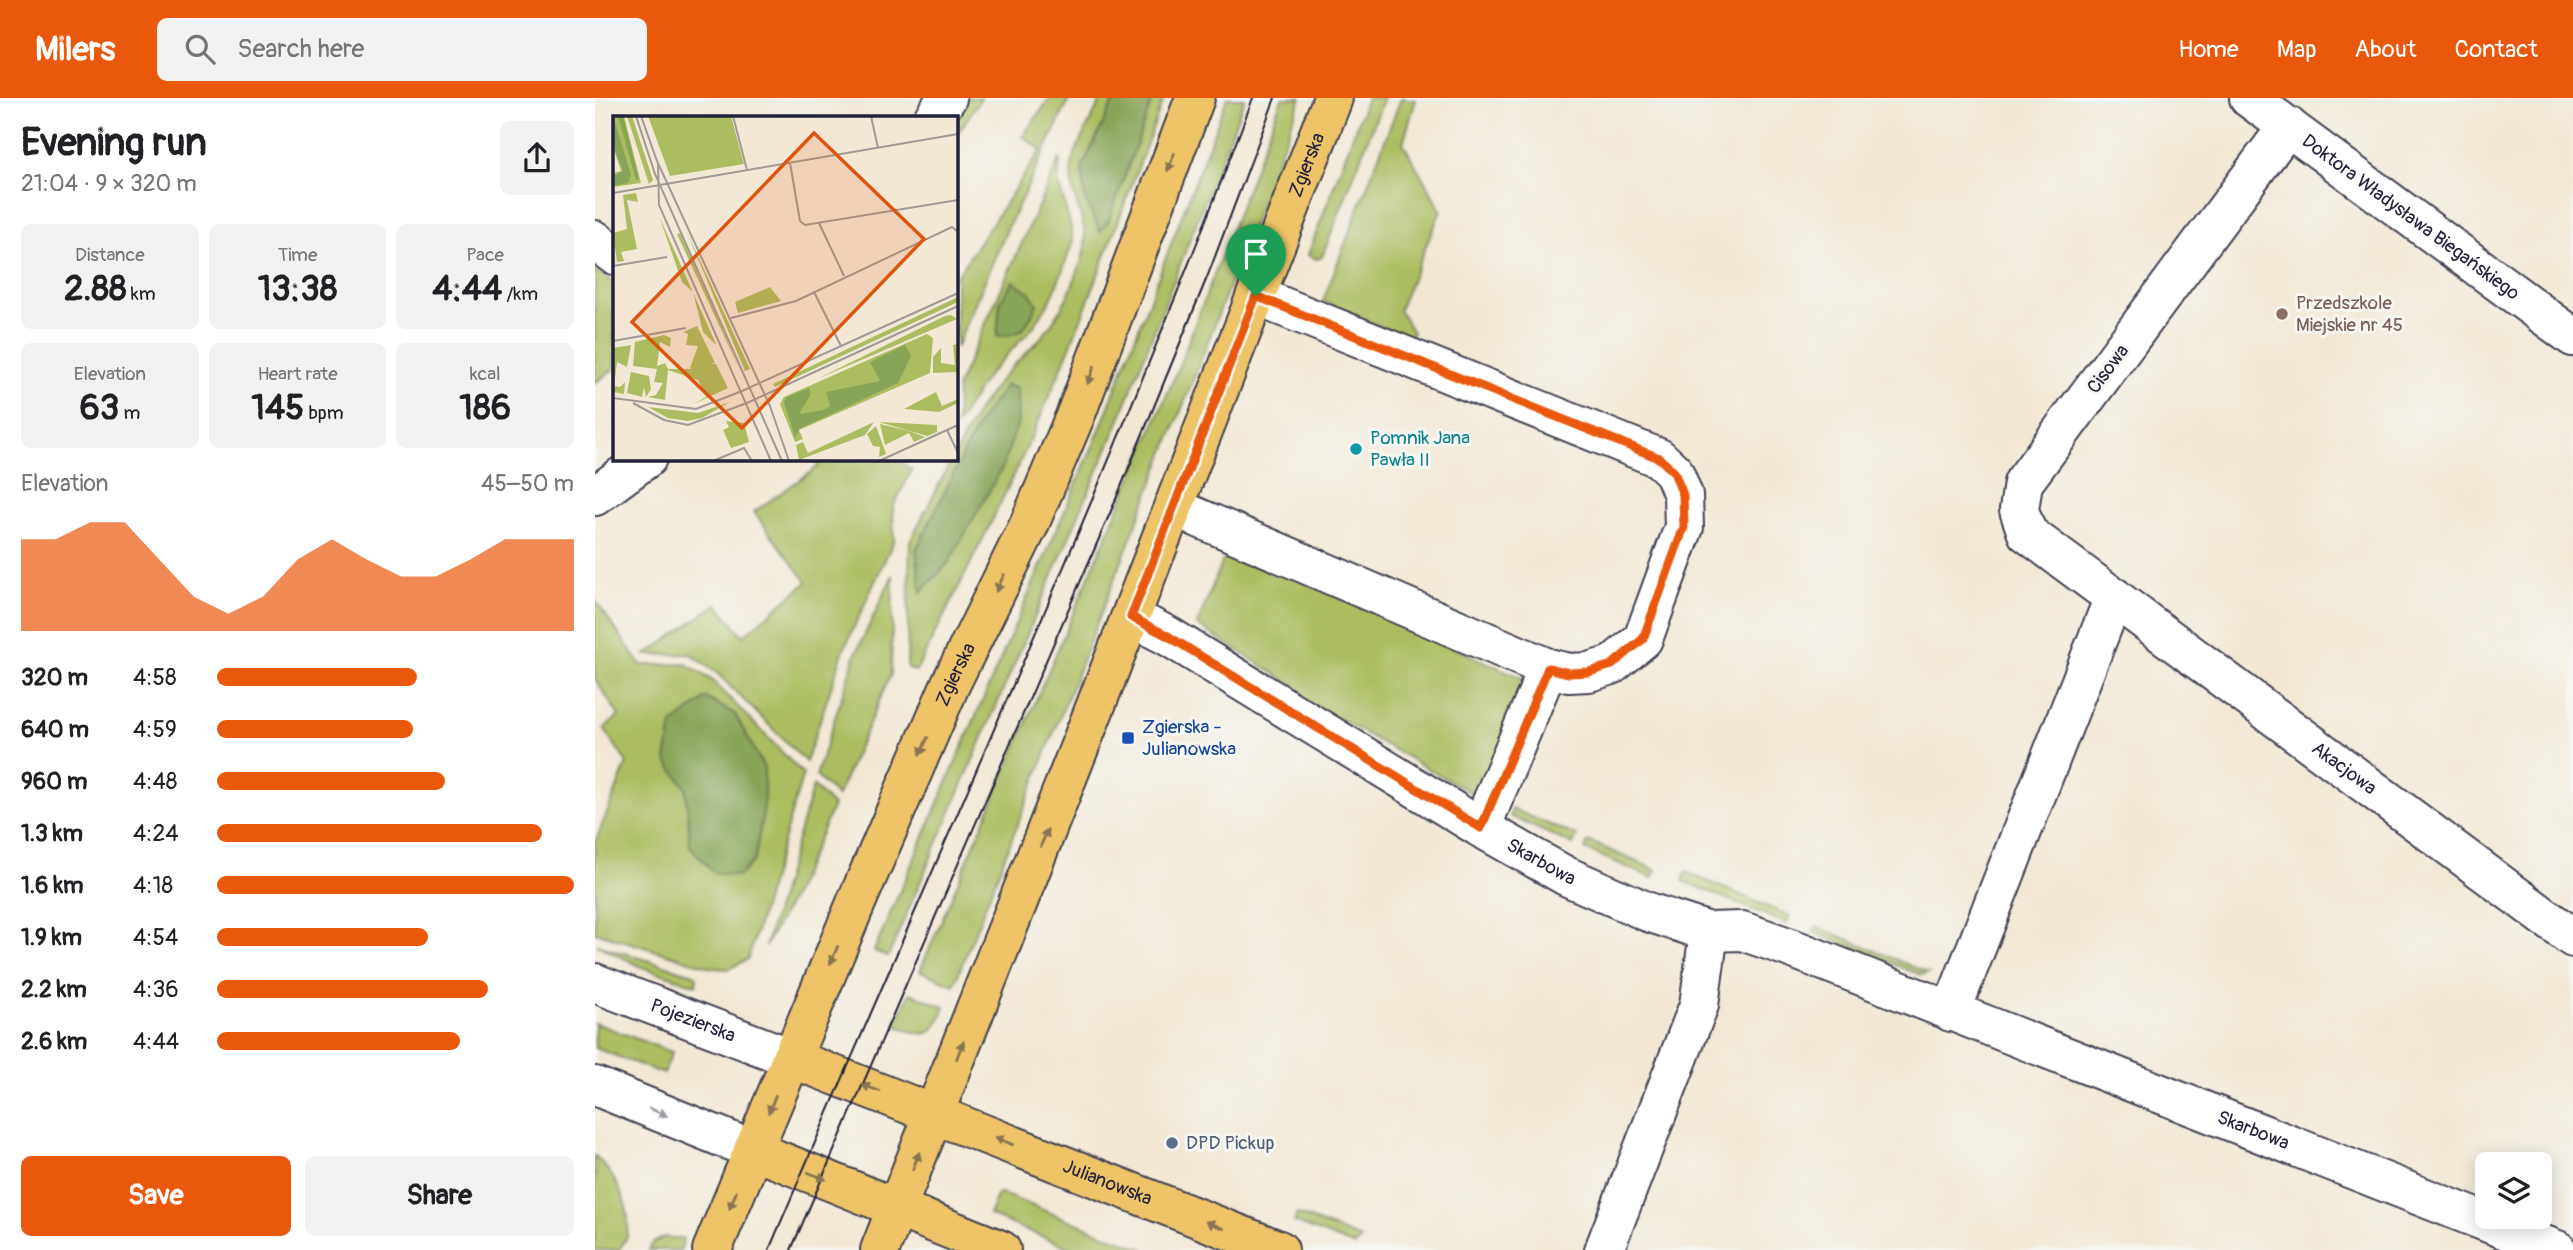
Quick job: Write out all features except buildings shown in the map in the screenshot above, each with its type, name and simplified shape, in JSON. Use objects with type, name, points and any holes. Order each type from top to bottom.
[{"type":"main road","name":"Zgierska","points":[[712,1250],[951,683],[1034,513],[1081,401],[1195,98]]},
{"type":"main road","name":"Zgierska","points":[[880,1250],[1333,98]]},
{"type":"main road","name":"Julianowska","points":[[791,1058],[1279,1250]]},
{"type":"main road","points":[[754,1150],[1001,1250]]},
{"type":"street","points":[[935,116],[947,98]]},
{"type":"street","name":"Doktora Władysława Biegańskiego","points":[[2249,98],[2573,337]]},
{"type":"street","name":"Cisowa","points":[[2114,597],[2027,533],[2019,510],[2023,483],[2288,126]]},
{"type":"street","points":[[595,240],[613,254]]},
{"type":"street","points":[[1173,507],[1548,668],[1569,673],[1589,672],[1612,665],[1643,639],[1684,527],[1683,495],[1674,472],[1659,458],[1256,296]]},
{"type":"street","points":[[595,496],[644,460]]},
{"type":"street","points":[[1951,1012],[2114,597]]},
{"type":"street","name":"Akacjowa","points":[[2114,597],[2573,938]]},
{"type":"street","name":"Skarbowa","points":[[1131,617],[1168,636],[1481,828],[1566,876],[1648,912],[1709,932],[1742,931],[2557,1250]]},
{"type":"street","points":[[1481,828],[1548,668]]},
{"type":"street","points":[[1604,1250],[1699,1005],[1709,932]]},
{"type":"street","name":"Pojezierska","points":[[595,983],[791,1058]]},
{"type":"street","points":[[595,1086],[754,1150]]},
{"type":"green space","points":[[965,98],[981,98],[957,134],[956,116]]},
{"type":"green space","points":[[1050,98],[1070,98],[1008,227],[957,346],[957,276],[1041,150],[1023,136]]},
{"type":"green space","points":[[1102,98],[1164,98],[1076,332],[1044,409],[982,541],[916,671],[907,668],[910,541],[951,460],[957,460],[957,451],[980,408],[1002,377],[1045,333],[1072,286],[1085,245],[1071,172],[1079,144]]},
{"type":"green space","points":[[1115,98],[1153,98],[1109,220],[1100,232],[1085,199],[1082,168]]},
{"type":"green space","points":[[1227,98],[1245,98],[1117,426],[888,957],[874,951],[1099,432]]},
{"type":"green space","points":[[1282,98],[1301,98],[1194,378],[954,985],[920,971],[1177,371]]},
{"type":"green space","points":[[1367,98],[1384,98],[1322,257],[1317,259],[1308,255]]},
{"type":"green space","points":[[1401,98],[1416,100],[1403,143],[1441,210],[1399,310],[1413,332],[1410,340],[1323,301]]},
{"type":"green space","points":[[1060,158],[1058,182],[1073,241],[1052,297],[1034,326],[987,376],[957,423],[957,387]]},
{"type":"green space","points":[[595,269],[613,282],[613,370],[595,383]]},
{"type":"green space","points":[[1013,281],[1030,293],[1037,304],[1023,329],[1006,336],[997,336],[1000,302]]},
{"type":"green space","points":[[1006,385],[1017,389],[1018,422],[1002,468],[949,562],[921,592],[916,550],[979,422]]},
{"type":"green space","points":[[815,460],[897,460],[912,470],[893,507],[894,540],[844,649],[806,762],[718,674],[691,654],[646,655],[717,604],[743,636],[807,582],[754,512],[819,466]]},
{"type":"green space","points":[[1241,554],[1522,678],[1527,694],[1486,801],[1294,694],[1296,687],[1197,625],[1223,560]]},
{"type":"green space","points":[[893,575],[891,674],[837,796],[816,776],[856,653]]},
{"type":"green space","points":[[595,600],[641,665],[686,664],[713,681],[803,774],[748,959],[729,969],[713,968],[595,932],[595,843],[627,763],[604,729],[619,716],[595,679]]},
{"type":"green space","points":[[706,698],[735,714],[764,768],[764,807],[755,859],[739,876],[714,873],[690,846],[686,788],[666,760],[672,725]]},
{"type":"green space","points":[[813,786],[833,806],[794,894],[765,947]]},
{"type":"green space","points":[[1512,809],[1577,836],[1573,845],[1510,816]]},
{"type":"green space","points":[[1588,841],[1656,870],[1652,878],[1585,849]]},
{"type":"green space","points":[[1686,872],[1790,916],[1787,924],[1683,881]]},
{"type":"green space","points":[[1816,926],[1928,973],[1921,975],[1813,932]]},
{"type":"green space","points":[[597,945],[694,974],[697,977],[696,985],[642,967]]},
{"type":"green space","points":[[910,993],[945,1007],[931,1031],[921,1034],[895,1025]]},
{"type":"green space","points":[[595,1023],[672,1052],[664,1074],[595,1048]]},
{"type":"green space","points":[[595,1156],[609,1172],[625,1203],[627,1236],[619,1250],[595,1250]]},
{"type":"green space","points":[[998,1193],[1145,1250],[1075,1250],[989,1215]]},
{"type":"green space","points":[[1297,1214],[1361,1239],[1355,1246],[1294,1222]]},
{"type":"green space","points":[[664,1237],[683,1239],[681,1250],[648,1250],[653,1243]]},
{"type":"tram line","points":[[769,1250],[1078,533],[1197,244],[1253,98]]},
{"type":"tram line","points":[[791,1250],[1114,504],[1208,275],[1275,98]]},
{"type":"place","name":"Przedszkole Miejskie nr 45","points":[[2282,314]]},
{"type":"place","name":"Pomnik Jana Pawła II","points":[[1356,449]]},
{"type":"place","name":"Zgierska - Julianowska","points":[[1128,738]]},
{"type":"place","name":"DPD Pickup","points":[[1172,1143]]},
{"type":"route","points":[[1256,296],[1659,458],[1674,472],[1683,495],[1684,527],[1643,639],[1612,665],[1589,672],[1569,673],[1548,668],[1481,828],[1155,628],[1131,617],[1256,296]]}]
